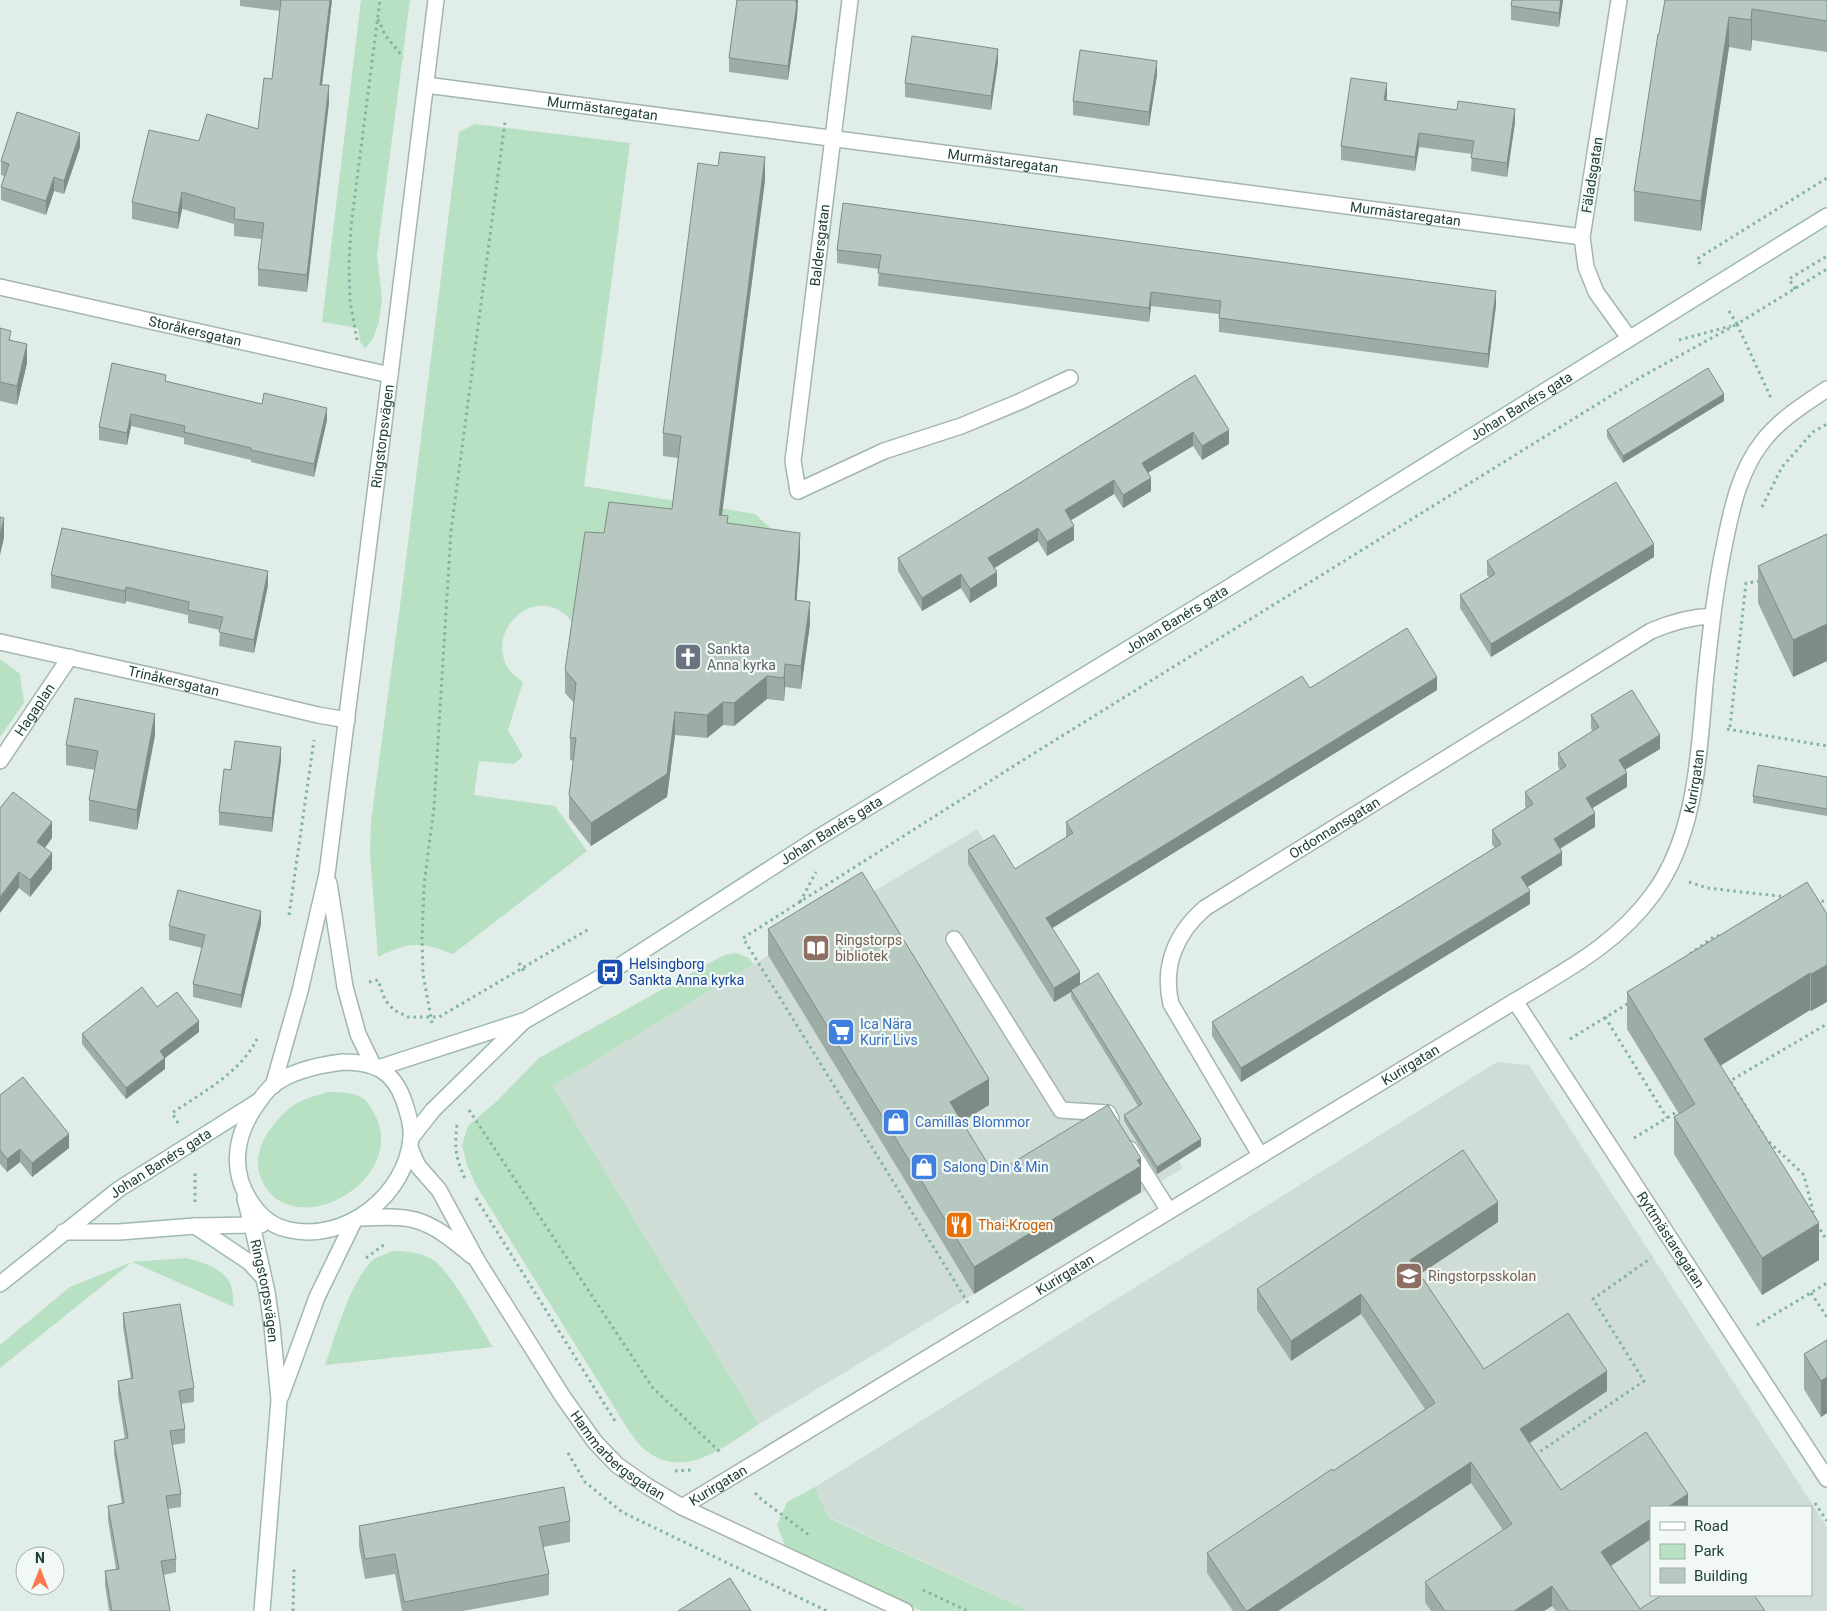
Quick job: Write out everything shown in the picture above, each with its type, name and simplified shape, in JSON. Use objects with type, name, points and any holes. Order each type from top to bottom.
[{"type":"street","name":"Ringstorpsvägen","points":[[272,1086],[300,991],[327,874],[436,0]]},
{"type":"street","name":"Baldersgatan","points":[[850,0],[792,461],[798,491],[884,451],[961,426],[1070,378]]},
{"type":"street","name":"Fäladsgatan","points":[[1618,0],[1582,237],[1586,267],[1596,292],[1629,338]]},
{"type":"street","name":"Murmästaregatan","points":[[426,85],[1582,237]]},
{"type":"street","name":"Johan Banérs gata","points":[[375,1066],[438,1049],[526,1020],[610,972],[816,839],[1228,588],[1827,216]]},
{"type":"street","name":"Storåkersgatan","points":[[0,287],[390,375]]},
{"type":"street","name":"Kurirgatan","points":[[682,1507],[1515,1001],[1615,937],[1654,894],[1666,875],[1685,826],[1693,786],[1716,586],[1732,505],[1738,488],[1753,455],[1763,440],[1782,421],[1827,389]]},
{"type":"street","name":"Ordonnansgatan","points":[[1260,1155],[1171,1004],[1168,981],[1169,964],[1177,941],[1186,929],[1206,908],[1651,632],[1671,622],[1692,617],[1712,616]]},
{"type":"street","name":"Trinåkersgatan","points":[[0,642],[347,720]]},
{"type":"street","name":"Hagaplan","points":[[0,760],[70,657]]},
{"type":"street","name":"Ringstorpsvägen","points":[[327,874],[345,987],[358,1034],[375,1066]]},
{"type":"street","points":[[954,939],[1061,1110],[1108,1113],[1169,1211]]},
{"type":"street","name":"Ryttmästaregatan","points":[[1515,1001],[1827,1479]]},
{"type":"street","name":"Johan Banérs gata","points":[[410,1143],[433,1110],[526,1020]]},
{"type":"street","points":[[359,1062],[375,1066],[389,1076],[402,1097],[410,1118],[410,1143],[399,1175],[372,1209],[357,1220],[335,1229],[303,1232],[288,1230],[274,1225],[258,1212],[247,1198],[240,1184],[238,1156],[241,1132],[249,1117],[272,1086],[291,1076],[325,1064],[359,1062]]},
{"type":"street","name":"Johan Banérs gata","points":[[0,1284],[119,1189],[261,1100]]},
{"type":"street","name":"Hammarbergsgatan","points":[[410,1143],[418,1166],[439,1190],[478,1262],[564,1397],[595,1442],[617,1465],[646,1486],[682,1507],[905,1611]]},
{"type":"street","name":"Ringstorpsvägen","points":[[240,1184],[252,1225],[272,1326],[279,1400],[262,1611]]},
{"type":"street","name":"Hammarbergsgatan","points":[[357,1220],[398,1218],[416,1220],[446,1235],[478,1262]]},
{"type":"street","name":"Ringstorpsvägen","points":[[279,1400],[314,1306],[357,1220]]},
{"type":"street","points":[[63,1232],[119,1232],[195,1226],[274,1225]]},
{"type":"street","points":[[195,1226],[249,1262],[263,1277]]},
{"type":"path","points":[[362,368],[350,301],[349,265],[351,226],[380,0]]},
{"type":"path","points":[[377,18],[384,35],[418,71],[426,85]]},
{"type":"path","points":[[438,1049],[423,974],[424,885],[434,807],[451,531],[508,95]]},
{"type":"path","points":[[1700,264],[1698,259],[1816,183],[1827,178]]},
{"type":"path","points":[[1816,183],[1819,189]]},
{"type":"path","points":[[1795,289],[1789,279],[1827,256]]},
{"type":"path","points":[[970,1304],[743,938],[1046,746],[1633,382],[1737,324],[1827,269]]},
{"type":"path","points":[[1729,311],[1737,324],[1782,421]]},
{"type":"path","points":[[1762,508],[1782,466],[1814,432],[1827,424]]},
{"type":"path","points":[[1730,729],[1748,574]]},
{"type":"path","points":[[1746,583],[1759,582],[1768,578]]},
{"type":"path","points":[[288,920],[318,714]]},
{"type":"path","points":[[1701,724],[1827,746]]},
{"type":"path","points":[[1666,875],[1707,888],[1793,898]]},
{"type":"path","points":[[1778,903],[1784,897]]},
{"type":"path","points":[[1810,900],[1827,902]]},
{"type":"path","points":[[439,1017],[588,929]]},
{"type":"path","points":[[1684,957],[1712,938],[1722,935]]},
{"type":"path","points":[[519,963],[525,973]]},
{"type":"path","points":[[1548,1053],[1630,1002]]},
{"type":"path","points":[[1605,1017],[1667,1118]]},
{"type":"path","points":[[1722,1086],[1827,1024]]},
{"type":"path","points":[[195,1226],[196,1173],[190,1143],[172,1113],[223,1079],[250,1052],[258,1037]]},
{"type":"path","points":[[1730,1081],[1766,1139],[1804,1175],[1816,1222],[1827,1241]]},
{"type":"path","points":[[462,1116],[468,1108],[654,1388],[723,1455],[718,1459]]},
{"type":"path","points":[[1612,1151],[1683,1109]]},
{"type":"path","points":[[457,1123],[454,1146],[466,1181]]},
{"type":"path","points":[[439,1190],[460,1168]]},
{"type":"path","points":[[474,1195],[619,1428]]},
{"type":"path","points":[[364,1260],[386,1244]]},
{"type":"path","points":[[1535,1455],[1644,1381],[1593,1299],[1654,1256]]},
{"type":"path","points":[[1735,1338],[1827,1283]]},
{"type":"path","points":[[1810,1293],[1827,1317]]},
{"type":"path","points":[[669,1471],[685,1471],[699,1467]]},
{"type":"path","points":[[739,1474],[761,1499],[816,1540]]},
{"type":"path","points":[[293,1611],[294,1562]]},
{"type":"path","points":[[914,1586],[968,1611]]},
{"type":"shaded area","points":[[977,829],[1183,1168],[759,1424],[553,1086]]},
{"type":"shaded area","name":"Ringstorpsskolan","points":[[1497,1062],[1529,1065],[1827,1527],[1827,1611],[1029,1611],[829,1517],[815,1487]]},
{"type":"green space","points":[[361,0],[410,0],[377,255],[382,298],[379,322],[373,339],[365,348],[360,342],[358,328],[322,322]]},
{"type":"green space","points":[[475,124],[630,143],[584,486],[755,514],[780,537],[575,626],[561,611],[546,606],[531,607],[518,614],[508,626],[503,641],[503,656],[511,672],[523,682],[508,730],[523,756],[514,764],[479,761],[474,795],[555,806],[587,851],[453,954],[432,947],[415,945],[399,948],[378,957],[370,854],[371,821],[402,591],[459,132]]},
{"type":"green space","points":[[0,659],[20,674],[24,703],[0,737]]},
{"type":"green space","points":[[736,953],[747,957],[754,964],[553,1086],[759,1424],[718,1451],[703,1458],[688,1462],[674,1462],[659,1458],[644,1449],[629,1431],[476,1185],[467,1165],[462,1145],[468,1126],[495,1103],[539,1058],[724,955]]},
{"type":"green space","points":[[327,1092],[353,1094],[365,1100],[375,1115],[381,1133],[380,1150],[374,1166],[363,1181],[349,1193],[333,1202],[316,1207],[298,1207],[287,1204],[270,1194],[264,1185],[259,1174],[259,1152],[276,1122],[292,1106]]},
{"type":"green space","points":[[392,1251],[421,1254],[438,1264],[455,1285],[493,1347],[325,1365],[351,1294],[365,1268],[374,1259]]},
{"type":"green space","points":[[186,1258],[211,1266],[222,1273],[230,1283],[234,1307],[132,1262]]},
{"type":"green space","points":[[132,1262],[0,1368],[0,1345],[70,1287]]},
{"type":"green space","points":[[815,1487],[829,1518],[1029,1611],[922,1611],[786,1548],[777,1525],[787,1502]]},
{"type":"building","points":[[281,0],[330,0],[320,85],[329,85],[307,275],[258,269],[264,223],[234,219],[235,208],[182,192],[178,213],[132,202],[149,130],[199,141],[207,114],[258,129],[264,78],[272,79]]},
{"type":"building","points":[[737,0],[796,0],[788,66],[729,58]]},
{"type":"building","points":[[1512,0],[1561,0],[1559,13],[1511,6]]},
{"type":"building","points":[[1665,0],[1827,0],[1827,21],[1752,9],[1751,20],[1729,17],[1701,201],[1634,191]]},
{"type":"building","points":[[912,36],[998,49],[991,96],[905,83]]},
{"type":"building","points":[[1080,50],[1157,61],[1149,112],[1073,101]]},
{"type":"building","points":[[1351,78],[1387,83],[1384,100],[1457,110],[1458,101],[1515,109],[1507,163],[1471,158],[1474,141],[1419,133],[1415,157],[1341,146]]},
{"type":"building","points":[[17,112],[80,133],[64,181],[54,177],[46,201],[1,187],[9,164],[1,161]]},
{"type":"building","name":"Sankta Anna kyrka","points":[[720,152],[765,157],[719,515],[728,516],[727,523],[800,533],[795,600],[810,602],[801,666],[785,664],[784,678],[767,676],[734,703],[723,702],[707,715],[675,712],[667,774],[591,823],[569,795],[576,738],[570,738],[576,683],[565,670],[585,532],[604,533],[609,502],[672,509],[681,436],[663,433],[698,163],[718,166]]},
{"type":"building","points":[[843,203],[1496,291],[1488,354],[1219,318],[1221,301],[1151,292],[1149,308],[878,273],[881,255],[837,250]]},
{"type":"building","points":[[0,328],[11,331],[9,340],[27,344],[17,386],[0,382]]},
{"type":"building","points":[[112,363],[166,375],[165,381],[262,404],[264,393],[327,408],[314,464],[184,432],[185,426],[131,414],[127,433],[99,427]]},
{"type":"building","points":[[1708,368],[1724,394],[1623,456],[1607,430]]},
{"type":"building","points":[[1195,375],[1229,430],[1202,446],[1193,432],[1142,463],[1151,478],[1123,495],[1114,480],[1065,510],[1074,526],[1047,542],[1038,528],[988,558],[997,572],[970,589],[961,574],[922,598],[898,558]]},
{"type":"building","points":[[1616,482],[1654,544],[1491,644],[1460,595],[1495,574],[1487,561]]},
{"type":"building","points":[[0,517],[4,518],[0,535]]},
{"type":"building","points":[[62,528],[268,571],[254,640],[219,632],[223,617],[188,610],[189,602],[126,587],[125,591],[51,575]]},
{"type":"building","points":[[1827,534],[1827,624],[1793,640],[1758,566]]},
{"type":"building","points":[[1407,628],[1437,677],[1046,918],[1080,972],[1054,988],[968,850],[994,835],[1015,869],[1073,833],[1066,822],[1142,774],[1302,676],[1310,688]]},
{"type":"building","points":[[1632,690],[1660,735],[1619,760],[1627,773],[1586,798],[1595,813],[1554,839],[1562,852],[1521,877],[1530,891],[1241,1068],[1212,1022],[1501,844],[1492,830],[1533,804],[1525,792],[1566,766],[1558,753],[1599,727],[1591,715]]},
{"type":"building","points":[[75,698],[155,714],[137,810],[89,800],[98,751],[66,745]]},
{"type":"building","points":[[235,741],[281,747],[272,818],[219,812],[224,769],[231,770]]},
{"type":"building","points":[[1758,765],[1827,777],[1827,809],[1753,796]]},
{"type":"building","points":[[13,792],[52,822],[37,842],[52,853],[30,880],[19,872],[0,897],[0,808]]},
{"type":"building","points":[[862,872],[989,1079],[950,1102],[994,1174],[1108,1105],[1141,1158],[1137,1160],[1141,1166],[974,1267],[768,929]]},
{"type":"building","points":[[1807,882],[1827,914],[1827,965],[1810,973],[1704,1039],[1819,1223],[1762,1258],[1674,1117],[1695,1104],[1627,992]]},
{"type":"building","points":[[178,890],[261,911],[241,995],[193,984],[205,935],[169,926]]},
{"type":"building","points":[[1098,973],[1201,1139],[1157,1167],[1124,1115],[1142,1104],[1071,990]]},
{"type":"building","points":[[142,987],[157,1007],[177,992],[199,1021],[160,1051],[165,1058],[126,1088],[82,1034]]},
{"type":"building","points":[[23,1077],[69,1134],[32,1163],[20,1149],[7,1159],[0,1150],[0,1095]]},
{"type":"building","points":[[1463,1150],[1498,1202],[1410,1260],[1484,1369],[1568,1313],[1607,1371],[1520,1429],[1561,1490],[1646,1432],[1688,1494],[1670,1506],[1650,1506],[1650,1520],[1601,1552],[1640,1609],[1660,1596],[1755,1596],[1765,1611],[1569,1611],[1552,1586],[1514,1611],[1445,1611],[1425,1582],[1512,1524],[1471,1462],[1246,1611],[1207,1553],[1435,1403],[1361,1294],[1291,1341],[1257,1289]]},
{"type":"building","points":[[180,1304],[194,1388],[179,1391],[185,1429],[170,1431],[181,1494],[166,1496],[176,1559],[161,1561],[170,1611],[112,1611],[105,1571],[119,1569],[108,1506],[124,1503],[114,1441],[128,1438],[118,1381],[133,1378],[123,1313]]},
{"type":"building","points":[[1827,1340],[1827,1377],[1821,1381],[1804,1354]]},
{"type":"building","points":[[564,1487],[570,1521],[539,1527],[549,1574],[404,1602],[395,1554],[365,1559],[359,1526]]},
{"type":"building","points":[[730,1578],[751,1611],[678,1611]]},
{"type":"place","name":"Sankta Anna kyrka","points":[[688,657]]},
{"type":"place","name":"Ringstorps bibliotek","points":[[816,948]]},
{"type":"place","name":"Helsingborg Sankta Anna kyrka","points":[[610,972]]},
{"type":"place","name":"Ica Nära Kurir Livs","points":[[841,1032]]},
{"type":"place","name":"Camillas Blommor","points":[[896,1122]]},
{"type":"place","name":"Salong Din & Min","points":[[924,1167]]},
{"type":"place","name":"Thai-Krogen","points":[[959,1225]]},
{"type":"place","name":"Ringstorpsskolan","points":[[1409,1276]]}]
